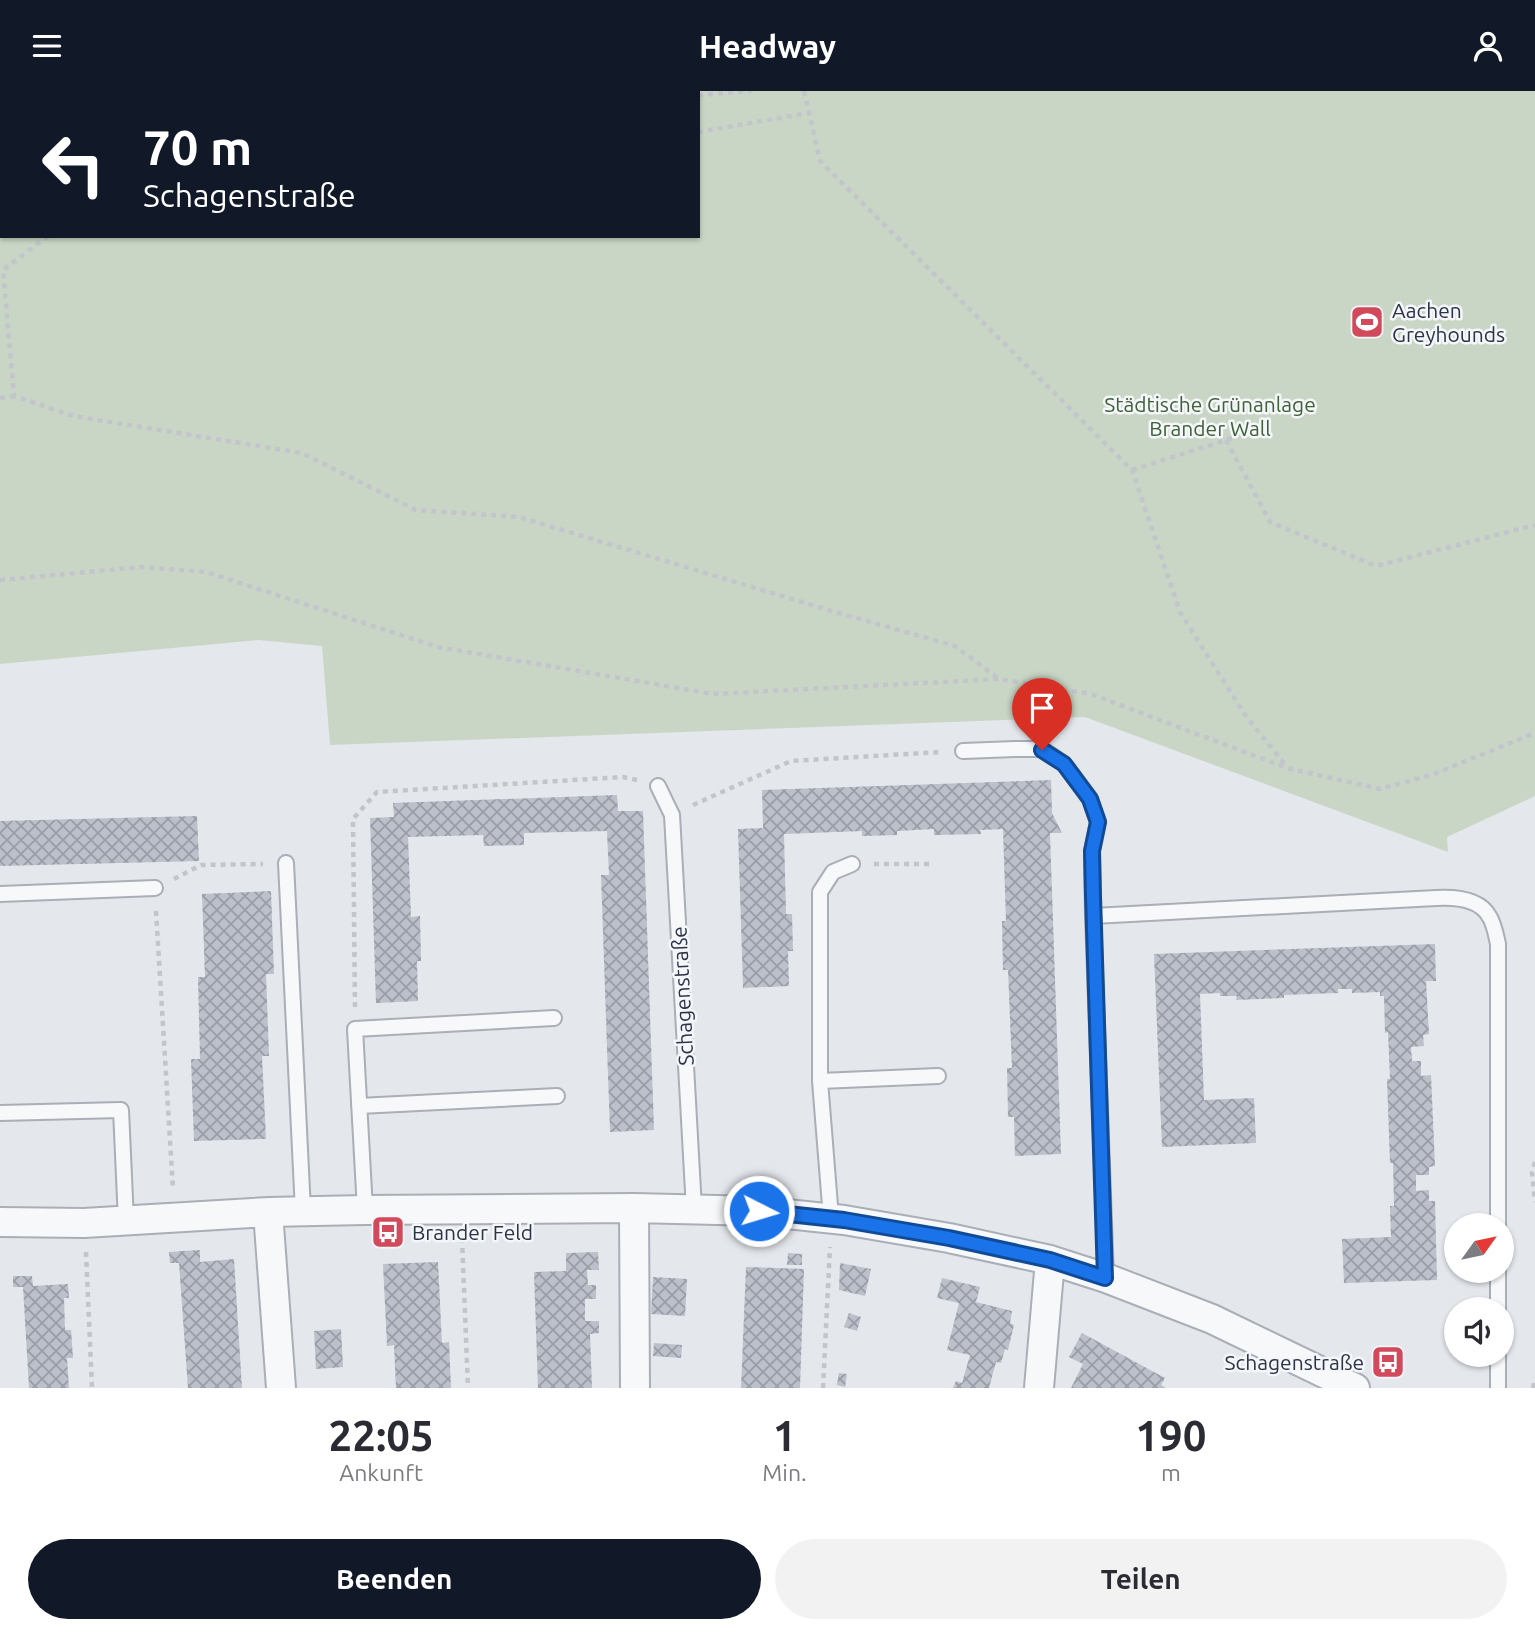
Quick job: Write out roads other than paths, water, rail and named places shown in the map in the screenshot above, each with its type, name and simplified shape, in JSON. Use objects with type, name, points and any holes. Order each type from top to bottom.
[{"type":"street","points":[[634,1208],[635,1388]]},
{"type":"street","points":[[0,1222],[84,1223],[303,1211],[634,1208],[759,1211],[831,1218],[949,1238],[1050,1260],[1212,1319],[1355,1388]]},
{"type":"street","points":[[268,1212],[281,1388]]},
{"type":"street","points":[[1039,1388],[1050,1260]]},
{"type":"lane","points":[[963,751],[1042,750],[1064,764],[1090,799],[1098,822],[1092,851],[1105,1278]]},
{"type":"lane","name":"Schagenstraße","points":[[658,786],[672,815],[694,1209]]},
{"type":"lane","points":[[286,863],[303,1211]]},
{"type":"lane","points":[[831,1218],[820,1081],[820,893],[833,872],[852,864]]},
{"type":"lane","points":[[0,894],[155,888]]},
{"type":"lane","points":[[1093,916],[1456,897],[1477,904],[1489,915],[1499,944],[1498,1213]]},
{"type":"lane","points":[[365,1210],[355,1029],[554,1018]]},
{"type":"lane","points":[[820,1081],[938,1076]]},
{"type":"lane","points":[[359,1106],[557,1096]]},
{"type":"lane","points":[[0,1114],[121,1110],[126,1221]]},
{"type":"lane","points":[[1498,1367],[1498,1388]]},
{"type":"place","name":"Aachen Greyhounds","points":[[1367,322]]},
{"type":"place","name":"Brander Feld","points":[[388,1232]]},
{"type":"place","name":"Schagenstraße","points":[[1388,1362]]},
{"type":"park label","name":"Städtische Grünanlage Brander Wall","points":[[1210,416]]}]
